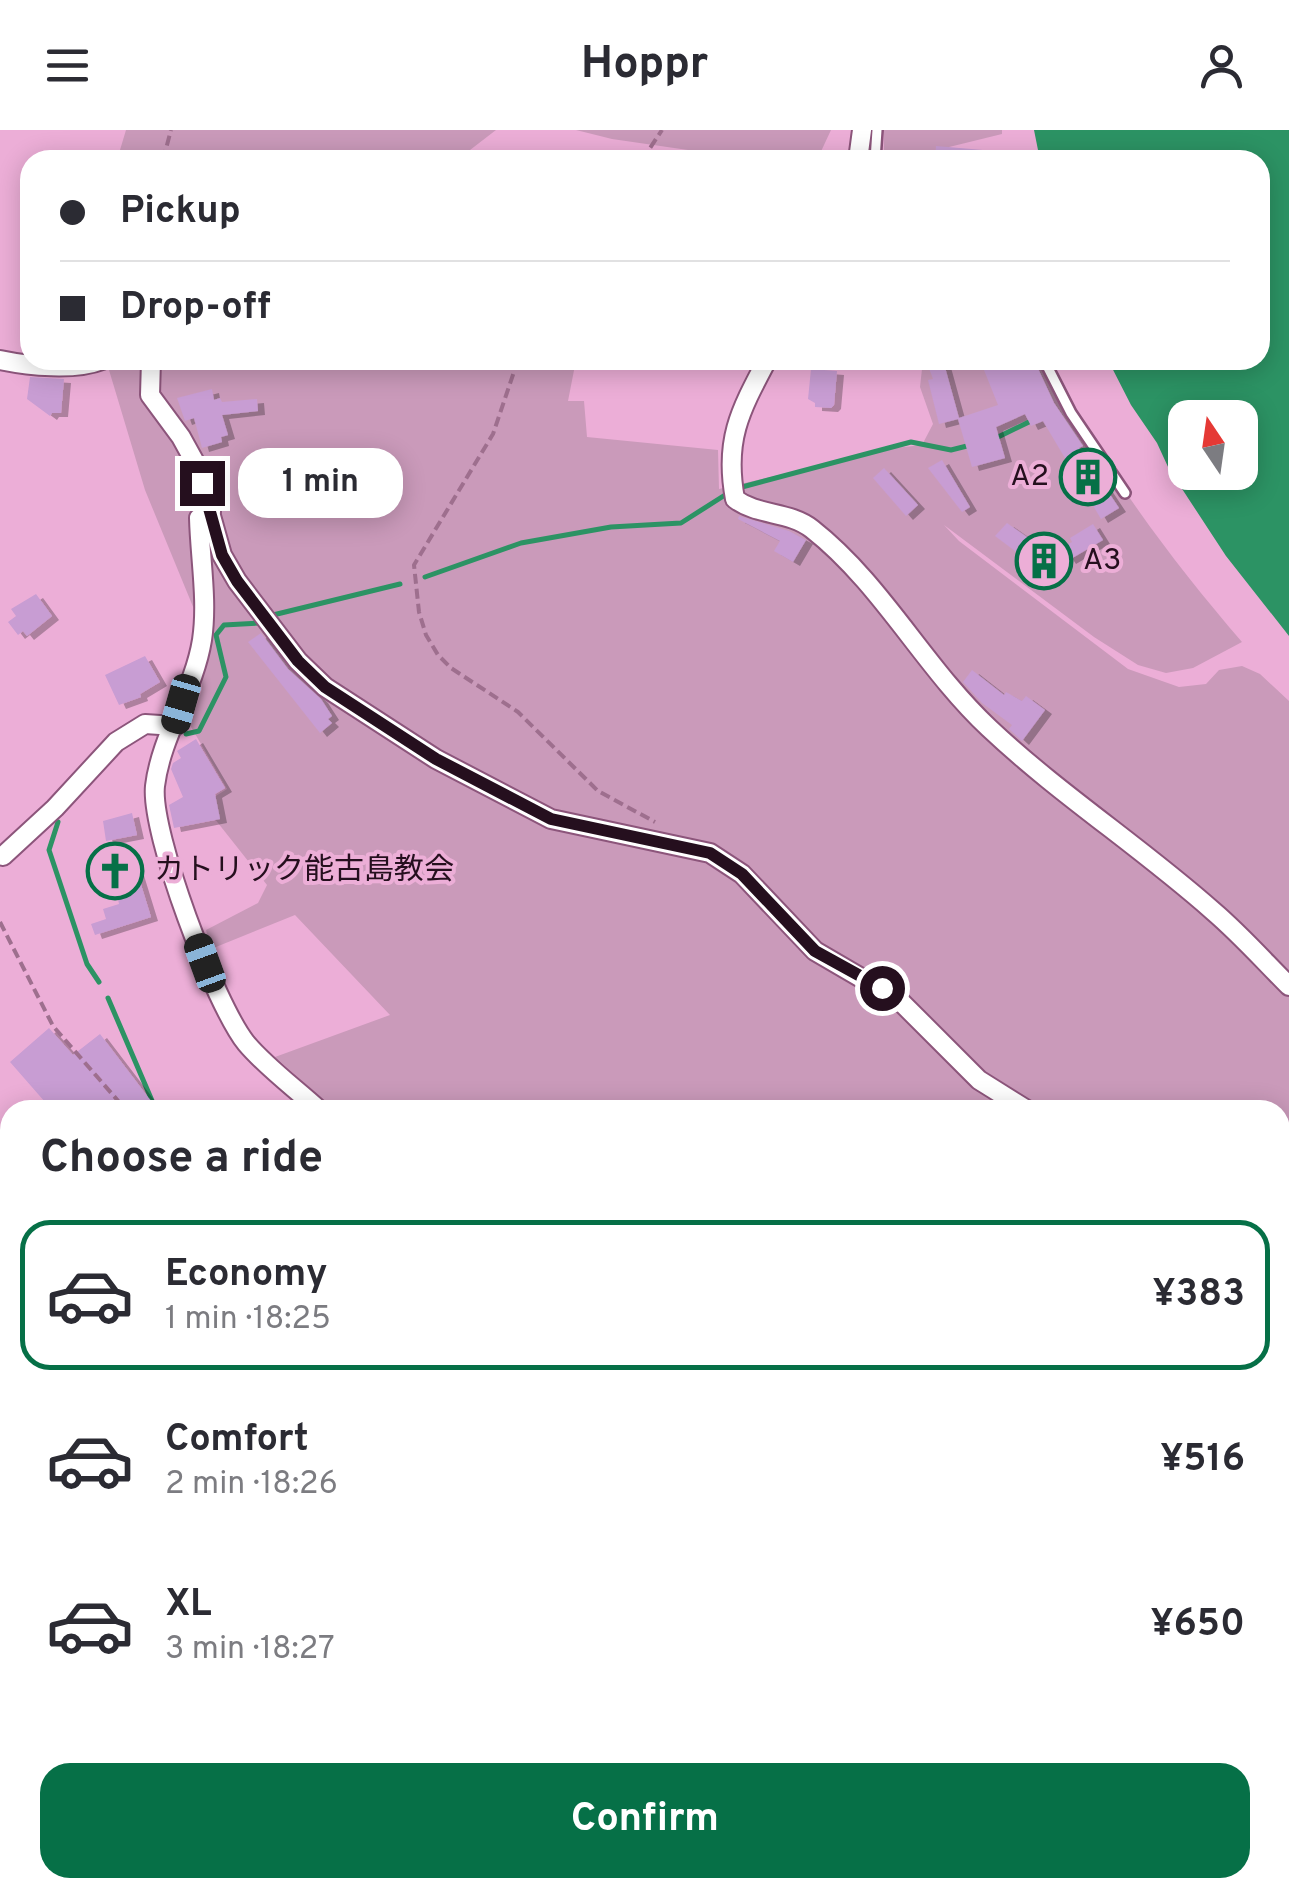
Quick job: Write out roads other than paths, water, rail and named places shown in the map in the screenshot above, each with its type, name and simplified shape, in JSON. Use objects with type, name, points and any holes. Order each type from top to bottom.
[{"type":"street","points":[[151,370],[150,396],[181,436],[197,466],[222,555],[298,661],[325,687],[436,759],[551,819],[710,853],[742,874],[815,951],[899,1000],[979,1080],[1011,1100]]},
{"type":"street","points":[[761,370],[736,420],[730,471],[735,499],[744,506],[807,525],[825,539],[989,728],[1214,911],[1289,986]]},
{"type":"street","points":[[211,511],[199,518],[202,640],[159,767],[154,807],[205,963],[229,1016],[248,1045],[308,1100]]},
{"type":"street","points":[[4,856],[116,742],[145,724],[175,726]]},
{"type":"lane","points":[[1049,370],[1072,413],[1125,493]]},
{"type":"waterway","points":[[996,438],[1031,421]]},
{"type":"waterway","points":[[742,487],[911,442],[951,450],[971,445]]},
{"type":"waterway","points":[[425,577],[521,543],[611,527],[681,523],[725,495]]},
{"type":"waterway","points":[[273,615],[400,584]]},
{"type":"waterway","points":[[186,734],[199,731],[226,677],[216,635],[224,625],[260,623]]},
{"type":"waterway","points":[[58,822],[49,850],[87,964],[99,982]]},
{"type":"waterway","points":[[108,998],[152,1100]]},
{"type":"place","name":"A2","points":[[1088,477]]},
{"type":"place","name":"A3","points":[[1044,561]]},
{"type":"place","name":"カトリック能古島教会","points":[[115,871]]}]
